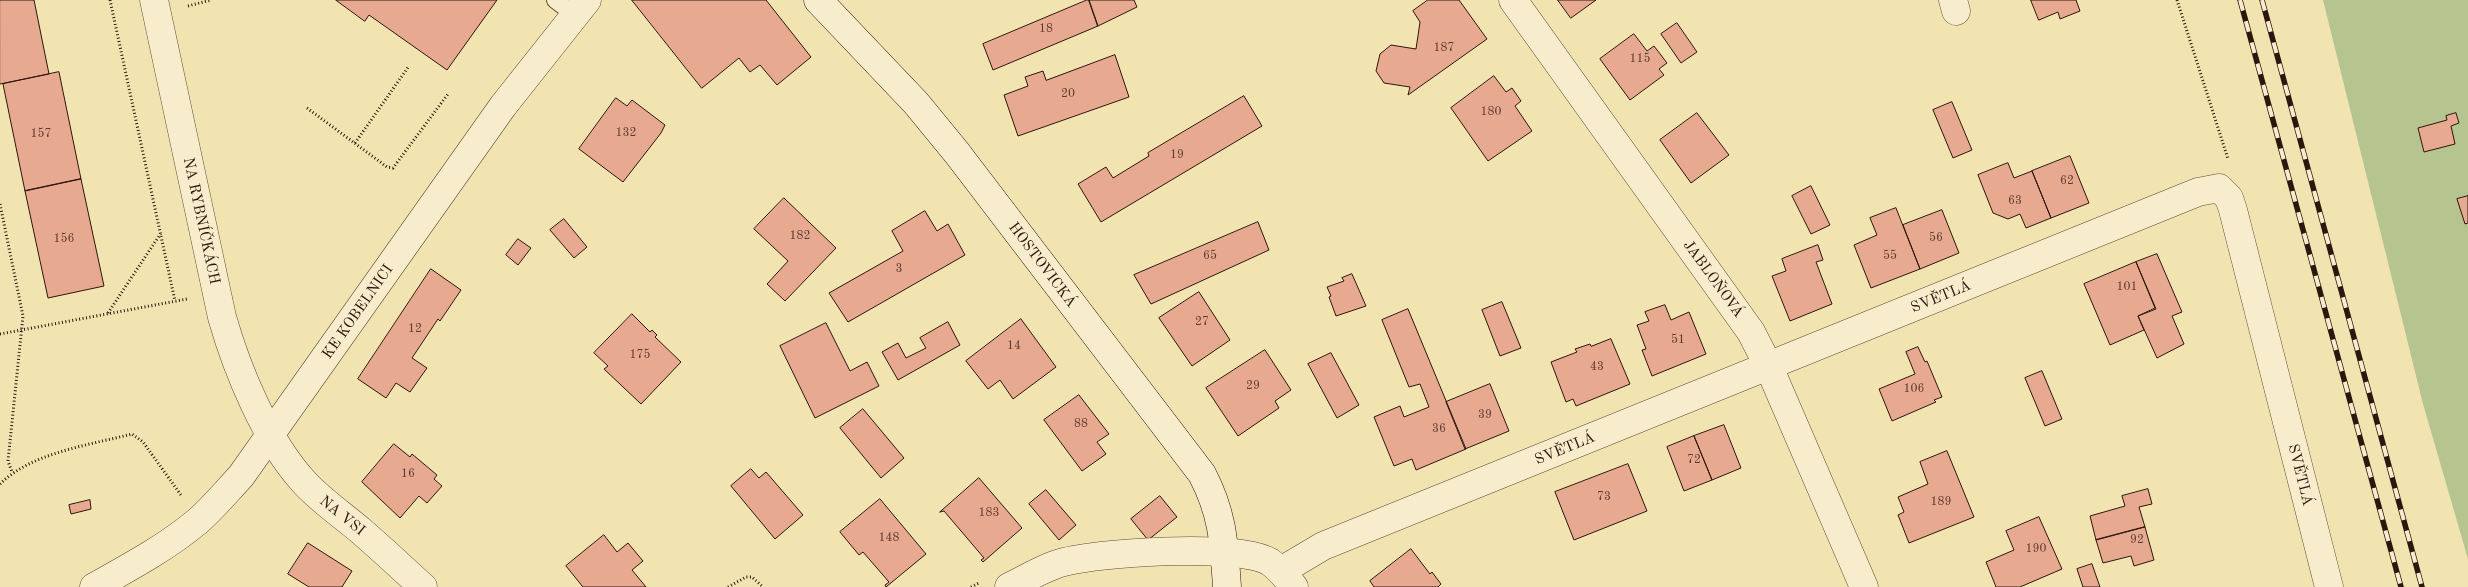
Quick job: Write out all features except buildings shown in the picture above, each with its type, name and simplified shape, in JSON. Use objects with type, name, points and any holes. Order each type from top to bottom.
[{"type":"street","name":"NA RYBNÍČKÁCH","points":[[154,0],[217,293],[230,345],[248,390],[272,434]]},
{"type":"street","name":"HOSTOVICKÁ","points":[[818,0],[916,103],[957,153],[1202,474],[1218,507],[1225,553],[1227,587]]},
{"type":"street","name":"JABLOŇOVÁ","points":[[1513,0],[1742,319],[1769,367],[1864,587]]},
{"type":"street","name":"KE KOBELNICI","points":[[94,587],[141,561],[199,520],[241,476],[503,106],[572,5]]},
{"type":"street","name":"SVĚTLÁ","points":[[1287,579],[1323,546],[2211,188],[2224,190],[2233,210],[2329,587]]},
{"type":"street","name":"NA VSI","points":[[272,434],[287,460],[316,495],[361,531],[423,587]]},
{"type":"street","points":[[1009,587],[1045,568],[1073,560],[1113,554],[1201,552],[1253,556],[1269,562],[1287,579]]},
{"type":"path","points":[[110,0],[175,301]]},
{"type":"path","points":[[2177,0],[2228,160],[2224,190]]},
{"type":"path","points":[[355,143],[409,66]]},
{"type":"path","points":[[307,108],[392,168],[448,94]]},
{"type":"path","points":[[0,204],[23,316],[8,461],[12,472]]},
{"type":"path","points":[[107,314],[161,233]]},
{"type":"path","points":[[0,334],[217,293]]},
{"type":"path","points":[[0,484],[12,472],[32,462],[132,434],[143,442],[199,520]]},
{"type":"path","points":[[728,587],[746,577],[752,577],[763,587]]},
{"type":"green space","points":[[2323,0],[2468,0],[2468,559],[2423,404]]},
{"type":"railway","points":[[2240,0],[2401,587]]},
{"type":"railway","points":[[2262,0],[2422,587]]}]
